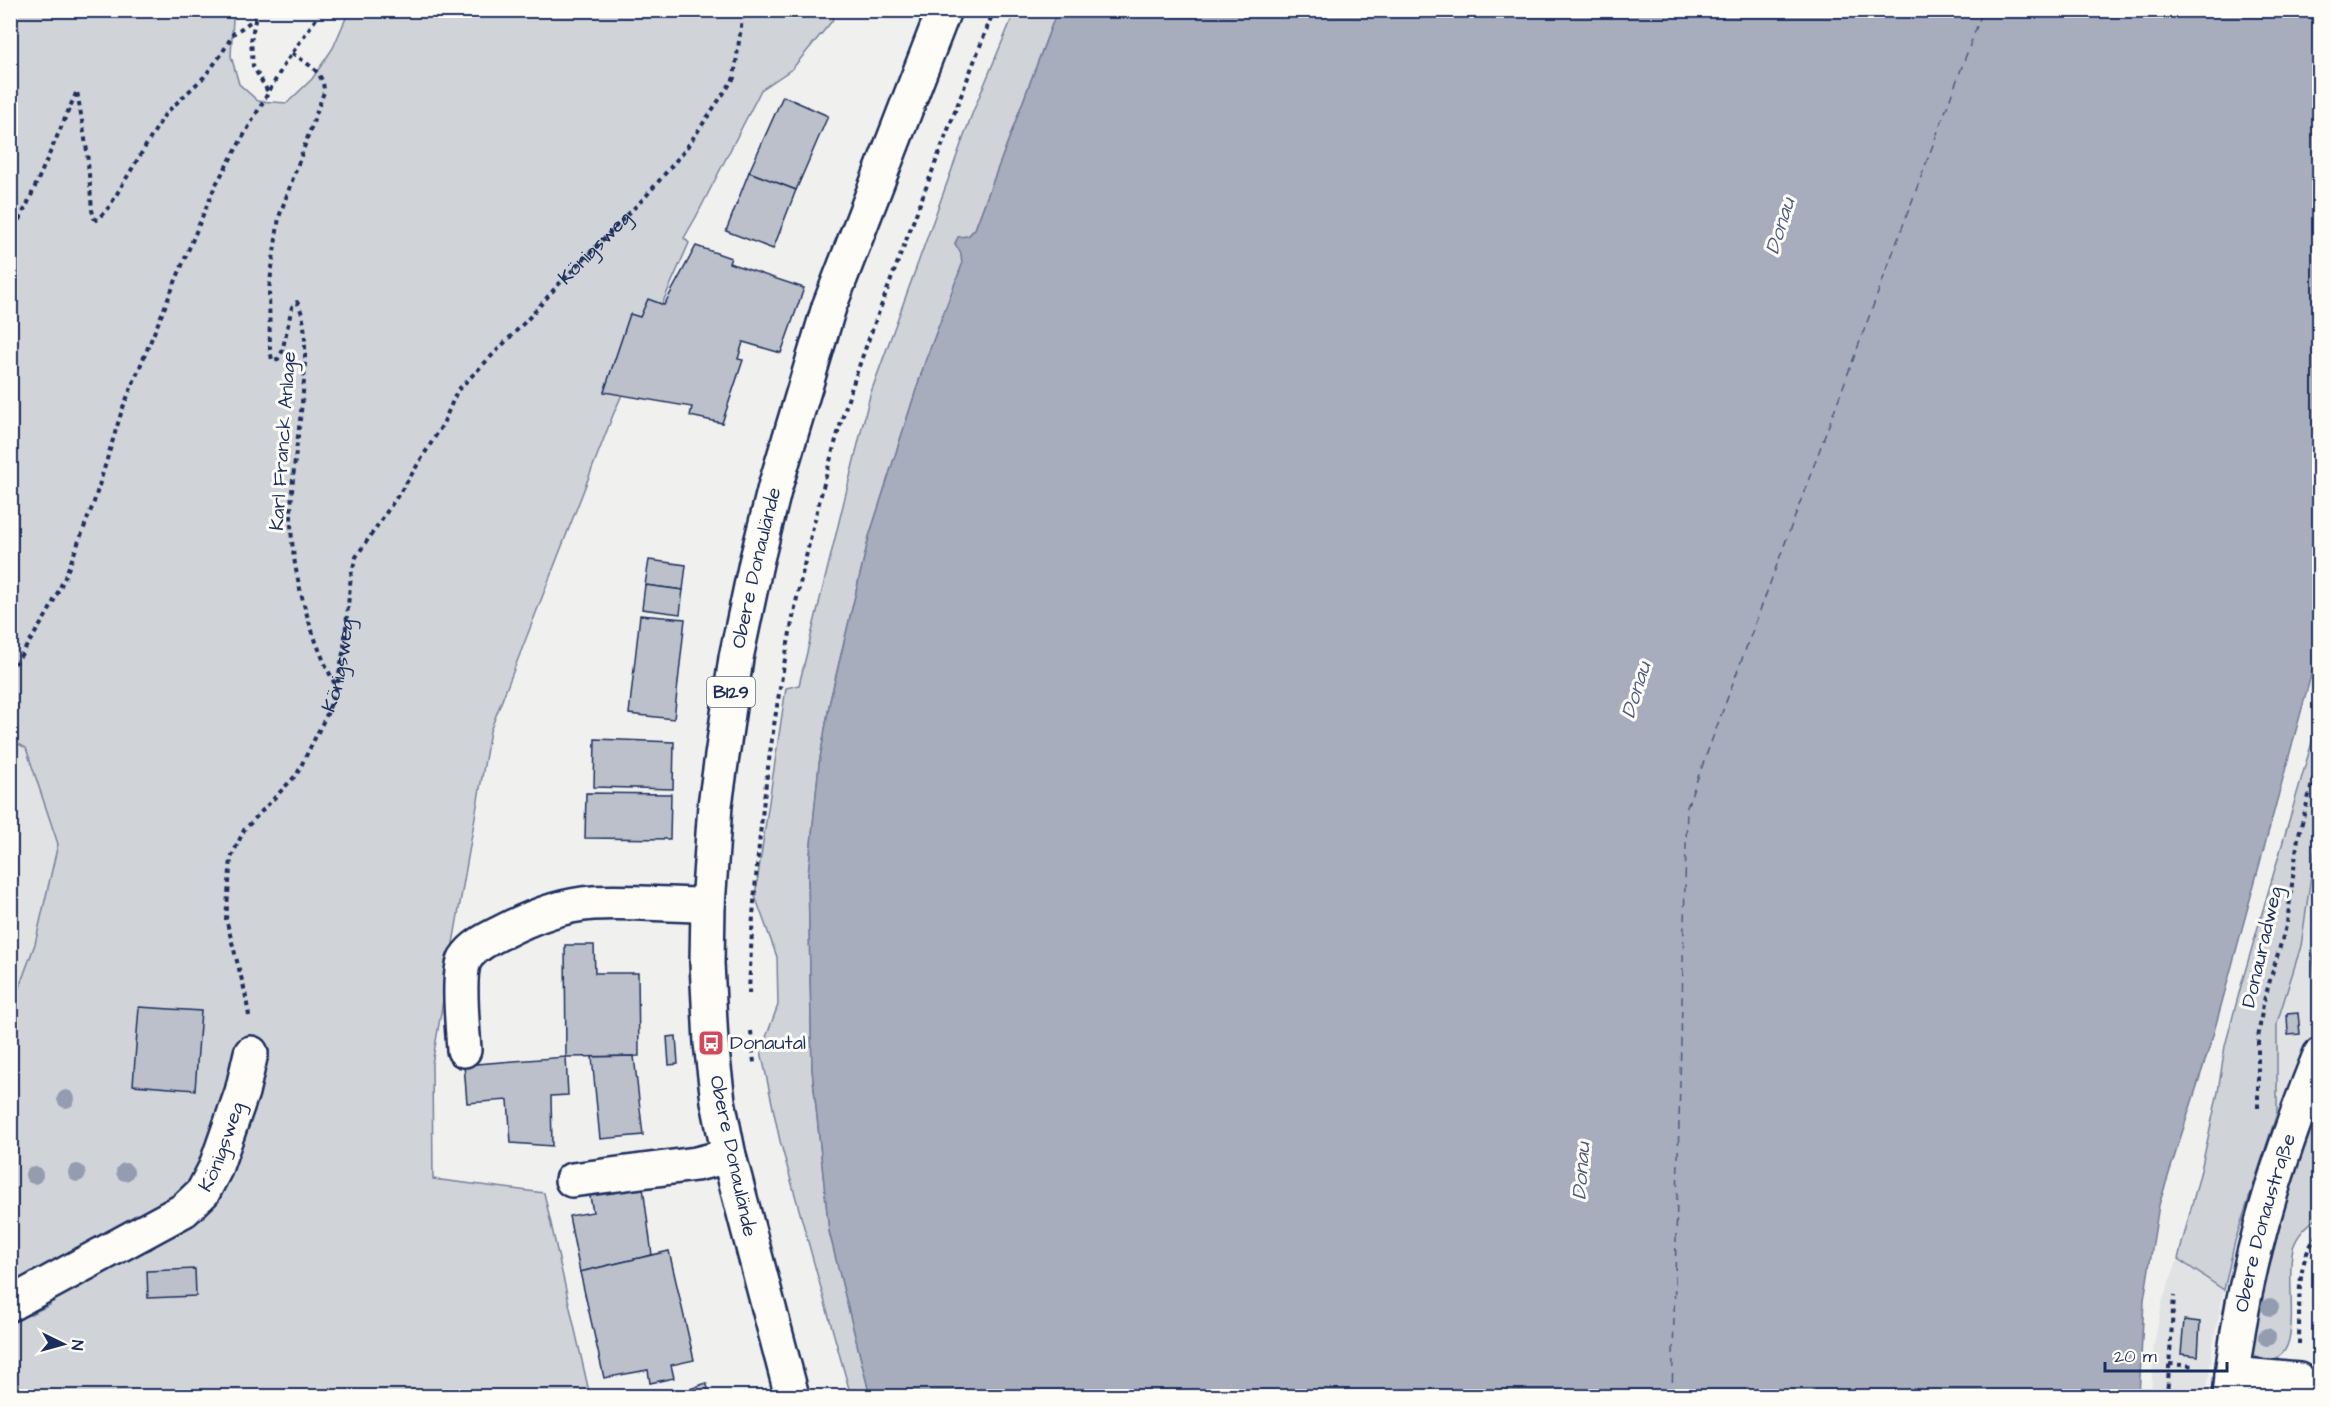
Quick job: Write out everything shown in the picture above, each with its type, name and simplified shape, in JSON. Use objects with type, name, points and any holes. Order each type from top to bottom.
[{"type":"main road","name":"Obere Donaulände","points":[[792,1396],[729,1156],[711,1043],[707,963],[708,905],[715,805],[729,699],[756,562],[775,487],[829,307],[944,10]]},
{"type":"main road","points":[[464,1050],[461,985],[464,961],[473,949],[488,939],[537,916],[592,903],[708,905]]},
{"type":"main road","name":"Königsweg","points":[[10,1304],[184,1210],[203,1192],[215,1169],[238,1103],[251,1053]]},
{"type":"main road","name":"Obere Donaustraße","points":[[2231,1385],[2240,1315],[2253,1258],[2283,1153],[2319,1055]]},
{"type":"main road","points":[[572,1180],[696,1164],[729,1156]]},
{"type":"main road","points":[[2231,1385],[2299,1378]]},
{"type":"path","points":[[257,10],[251,40],[253,66],[268,93]]},
{"type":"path","points":[[10,672],[48,613],[65,577],[94,502],[122,410],[215,186],[292,53],[322,10]]},
{"type":"path","name":"Königsweg","points":[[251,1053],[245,992],[226,919],[231,858],[244,830],[297,774],[322,726],[337,686],[344,647],[351,575],[360,550],[405,485],[443,423],[457,391],[647,195],[685,150],[734,78],[742,19],[746,10]]},
{"type":"path","points":[[749,999],[752,911],[778,691],[827,472],[846,406],[874,327],[993,10]]},
{"type":"path","points":[[10,236],[27,205],[77,91],[87,151],[92,210],[97,220],[109,207],[165,114],[204,77],[221,56],[233,34],[256,18]]},
{"type":"path","name":"Karl Franck Anlage","points":[[292,53],[318,71],[324,92],[279,217],[269,289],[270,349],[272,360],[278,359],[282,352],[292,307],[297,302],[303,326],[305,385],[292,491],[292,546],[307,611],[323,659],[337,686]]},
{"type":"path","name":"Donauradweg","points":[[2259,1112],[2258,1039],[2263,1004],[2286,923],[2298,838],[2319,753]]},
{"type":"path","points":[[750,1022],[755,1068]]},
{"type":"path","points":[[2299,1378],[2300,1292],[2305,1255],[2312,1240],[2319,1233]]},
{"type":"path","points":[[2167,1396],[2174,1296]]},
{"type":"shaded area","points":[[11,11],[236,11],[233,18],[231,56],[239,84],[258,101],[287,103],[312,79],[333,48],[349,11],[836,11],[832,21],[792,69],[761,90],[684,238],[689,243],[613,415],[490,731],[432,1064],[433,1179],[544,1193],[590,1396],[11,1396],[11,1323],[50,1305],[41,1276],[11,1292],[10,1012],[35,944],[58,844],[26,748],[11,740]]},
{"type":"shaded area","points":[[1015,11],[1057,11],[975,229],[968,236],[958,238],[955,243],[961,253],[962,265],[925,362],[869,537],[830,701],[819,764],[808,875],[812,1069],[829,1231],[870,1396],[851,1396],[780,1141],[761,1051],[778,1005],[777,957],[755,896],[786,688],[799,685],[870,395],[972,114]]},
{"type":"shaded area","points":[[2319,718],[2319,819],[2301,946],[2277,1023],[2277,1113],[2235,1241],[2224,1290],[2178,1259],[2201,1170],[2218,1092],[2225,1046]]},
{"type":"shaded area","points":[[11,740],[26,748],[58,844],[35,944],[11,1012]]},
{"type":"shaded area","points":[[2319,819],[2319,1022],[2277,1113],[2277,1023],[2301,946]]},
{"type":"shaded area","points":[[2313,1111],[2319,1148],[2319,1218],[2303,1230],[2293,1248],[2289,1340],[2282,1354],[2271,1360],[2263,1360],[2247,1348],[2256,1283]]},
{"type":"shaded area","points":[[2319,1252],[2319,1349],[2316,1348],[2314,1268]]},
{"type":"shaded area","points":[[2178,1259],[2224,1290],[2213,1344],[2206,1396],[2151,1396],[2154,1345],[2163,1299]]},
{"type":"water","name":"Donau","points":[[1057,11],[2319,11],[2319,646],[2212,1039],[2159,1205],[2144,1300],[2139,1396],[870,1396],[829,1231],[812,1069],[808,875],[819,764],[830,701],[869,537],[925,362],[962,265],[961,253],[955,244],[958,237],[968,236],[975,229]]},
{"type":"building","points":[[783,96],[828,116],[796,190],[749,172]]},
{"type":"building","points":[[749,172],[796,190],[773,249],[726,231]]},
{"type":"building","points":[[696,246],[731,258],[729,263],[804,288],[781,353],[743,342],[738,359],[743,360],[722,423],[690,416],[692,407],[604,392],[630,314],[640,317],[648,299],[664,305]]},
{"type":"building","points":[[649,560],[686,565],[683,590],[645,585]]},
{"type":"building","points":[[645,585],[683,590],[680,614],[642,609]]},
{"type":"building","points":[[640,615],[685,619],[674,719],[629,714]]},
{"type":"building","points":[[595,739],[674,742],[673,789],[594,787]]},
{"type":"building","points":[[586,793],[671,794],[670,839],[585,838]]},
{"type":"building","points":[[565,945],[594,945],[595,973],[638,973],[639,1056],[566,1057]]},
{"type":"building","points":[[139,1007],[201,1011],[195,1090],[133,1085]]},
{"type":"building","points":[[2298,1013],[2300,1034],[2288,1035],[2287,1014]]},
{"type":"building","points":[[676,1036],[678,1064],[669,1065],[667,1037]]},
{"type":"building","points":[[634,1056],[643,1135],[600,1139],[592,1057]]},
{"type":"building","points":[[566,1057],[568,1095],[551,1096],[552,1146],[511,1143],[508,1100],[467,1103],[464,1065]]},
{"type":"building","points":[[641,1172],[652,1255],[580,1272],[569,1216],[593,1212],[587,1181]]},
{"type":"building","points":[[669,1251],[694,1360],[671,1365],[674,1378],[650,1383],[648,1370],[604,1378],[580,1272]]},
{"type":"building","points":[[195,1269],[196,1296],[148,1298],[147,1271]]},
{"type":"building","points":[[2184,1320],[2200,1322],[2198,1356],[2181,1354]]},
{"type":"building","points":[[706,1383],[711,1396],[672,1396]]},
{"type":"building","points":[[2177,1392],[2195,1393],[2194,1396],[2177,1396]]},
{"type":"ferry route","points":[[1672,1396],[1687,807],[1983,10]]},
{"type":"railway","points":[[2320,926],[2317,957],[2320,1037]]},
{"type":"place","name":"Donautal","points":[[711,1043]]}]
